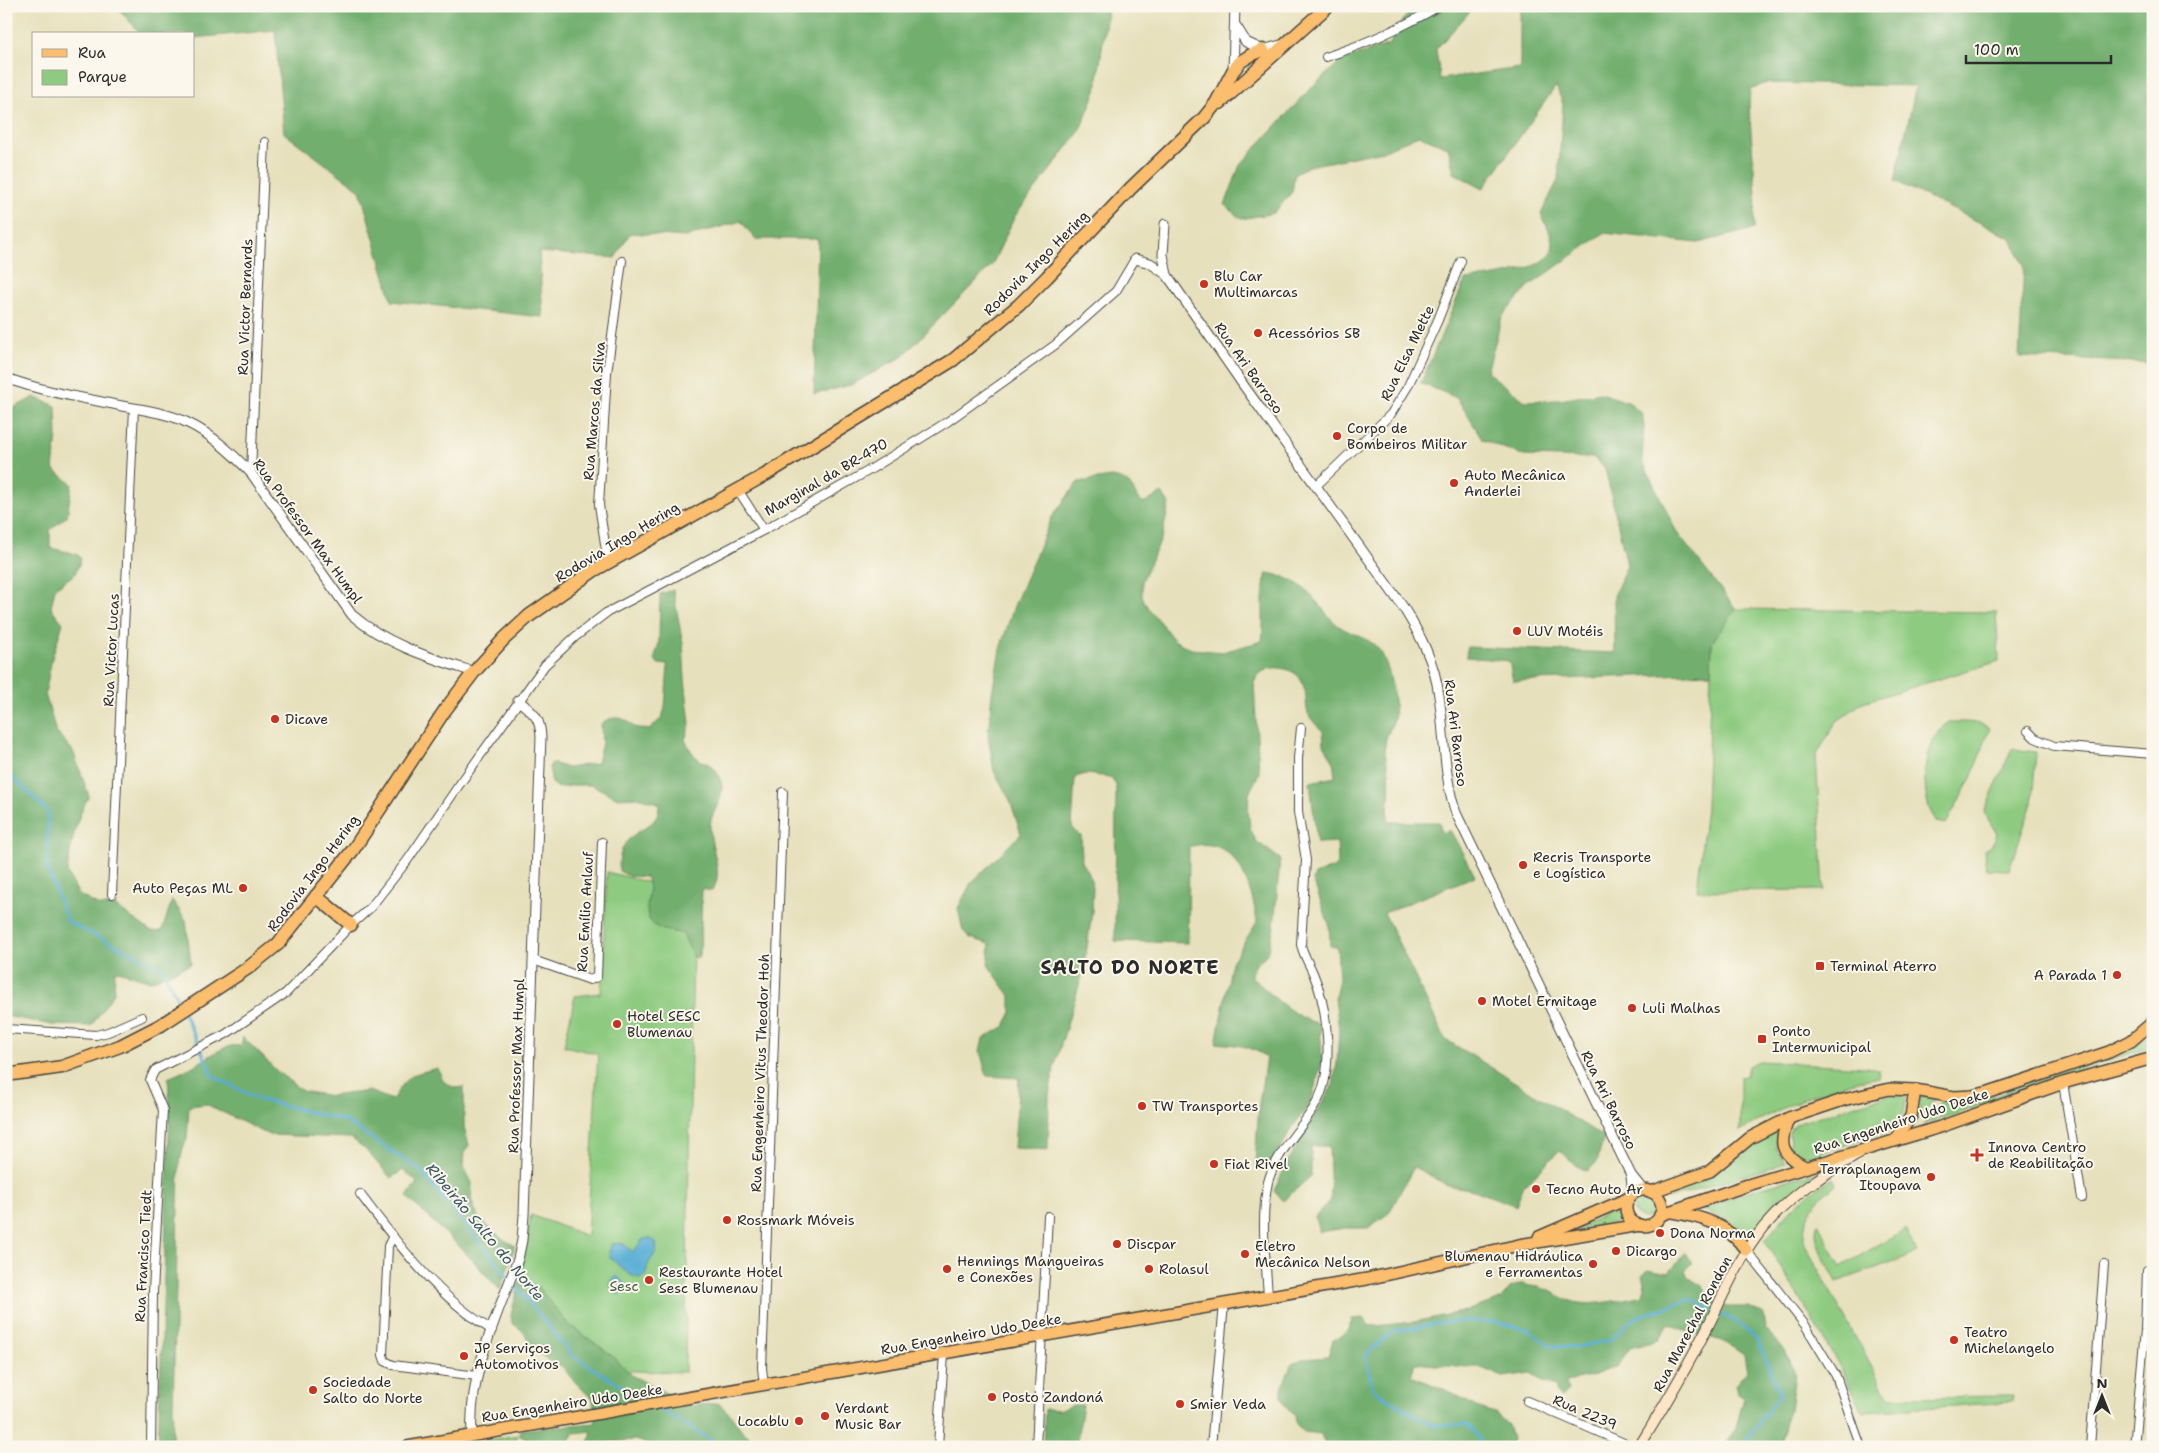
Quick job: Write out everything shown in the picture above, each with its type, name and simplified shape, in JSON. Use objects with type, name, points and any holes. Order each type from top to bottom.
[{"type":"highway","points":[[1204,118],[1328,6]]},
{"type":"highway","points":[[1204,118],[1216,102],[1232,72],[1245,59],[1263,50]]},
{"type":"highway","name":"Rodovia Ingo Hering","points":[[6,1075],[62,1068],[120,1046],[161,1025],[248,968],[278,944],[353,850],[440,717],[474,672],[504,639],[529,616],[563,591],[608,563],[830,436],[953,360],[1019,305],[1170,149],[1204,118]]},
{"type":"highway","points":[[316,896],[351,925]]},
{"type":"main road","name":"Rua Engenheiro Udo Deeke","points":[[1519,1245],[1565,1228],[1639,1193],[1710,1172],[1750,1138],[1789,1118],[1870,1092],[1890,1088],[1915,1090],[1954,1097],[1972,1096],[1989,1092],[2109,1052],[2131,1041],[2153,1022]]},
{"type":"main road","name":"Rua Engenheiro Udo Deeke","points":[[1665,1214],[1805,1167],[1940,1127],[2063,1083],[2153,1058]]},
{"type":"main road","points":[[1895,1141],[1910,1116],[1915,1090]]},
{"type":"main road","points":[[1789,1118],[1782,1139],[1783,1149],[1791,1160],[1805,1167]]},
{"type":"main road","name":"Rua Marechal Rondon","points":[[1639,1447],[1702,1337],[1746,1250],[1772,1218],[1804,1188],[1822,1175],[1870,1149]]},
{"type":"main road","points":[[1665,1214],[1658,1196],[1639,1193],[1626,1208],[1628,1217],[1640,1225],[1651,1224],[1665,1214],[1691,1215],[1724,1227],[1737,1237],[1746,1250]]},
{"type":"main road","name":"Rua Engenheiro Udo Deeke","points":[[407,1447],[472,1434],[688,1399],[1268,1297],[1367,1279],[1519,1245],[1640,1225]]},
{"type":"street","points":[[1232,72],[1236,26],[1235,6]]},
{"type":"street","points":[[1326,56],[1367,43],[1401,28],[1439,6]]},
{"type":"street","points":[[1236,26],[1246,42],[1263,50],[1290,41]]},
{"type":"street","name":"Rua Victor Bernards","points":[[251,473],[265,142]]},
{"type":"street","name":"Rua Ari Barroso","points":[[1165,224],[1163,255],[1168,275],[1403,607],[1421,636],[1434,672],[1439,695],[1449,791],[1456,813],[1639,1193]]},
{"type":"street","name":"Rua Ari Barroso","points":[[1135,259],[1150,263],[1168,275]]},
{"type":"street","name":"Marginal da BR-470","points":[[155,1070],[226,1034],[286,993],[351,925],[370,908],[407,861],[518,700],[545,665],[575,637],[606,613],[764,530],[868,471],[946,422],[1055,345],[1116,291],[1135,259]]},
{"type":"street","name":"Rua Marcos da Silva","points":[[608,563],[599,505],[607,373],[622,261]]},
{"type":"street","name":"Rua Elsa Mette","points":[[1316,486],[1391,414],[1408,386],[1438,320],[1461,262]]},
{"type":"street","name":"Rua Professor Max Humpl","points":[[6,378],[52,392],[134,408],[189,424],[232,452],[251,473],[352,615],[365,626],[387,639],[441,662],[474,672]]},
{"type":"street","name":"Rua Victor Lucas","points":[[112,894],[134,408]]},
{"type":"street","points":[[738,490],[764,530]]},
{"type":"street","name":"Rua Professor Max Humpl","points":[[472,1434],[472,1411],[477,1376],[518,1258],[524,1215],[542,737],[541,723],[518,700]]},
{"type":"street","points":[[1268,1297],[1265,1206],[1269,1181],[1277,1160],[1317,1102],[1327,1069],[1324,1015],[1313,973],[1301,945],[1306,860],[1298,812],[1298,758],[1301,728]]},
{"type":"street","points":[[2028,731],[2034,738],[2054,746],[2153,754]]},
{"type":"street","name":"Rua Engenheiro Vitus Theodor Hoh","points":[[764,1385],[762,1368],[783,792]]},
{"type":"street","name":"Rua Emílio Anlauf","points":[[533,960],[590,980],[597,976],[602,842]]},
{"type":"street","points":[[6,1029],[96,1035],[108,1032],[142,1017]]},
{"type":"street","name":"Rua Francisco Tiedt","points":[[151,1447],[153,1292],[163,1110],[150,1080],[155,1070]]},
{"type":"street","points":[[2063,1083],[2082,1198]]},
{"type":"street","points":[[360,1194],[393,1236],[451,1301],[492,1330]]},
{"type":"street","points":[[1036,1447],[1048,1216]]},
{"type":"street","points":[[393,1236],[388,1246],[383,1355],[385,1361],[393,1365],[477,1376]]},
{"type":"street","points":[[1746,1250],[1804,1324],[1836,1376],[1861,1447]]},
{"type":"street","points":[[2090,1447],[2104,1264]]},
{"type":"street","points":[[2134,1447],[2149,1331],[2147,1270]]},
{"type":"street","points":[[1211,1447],[1224,1304]]},
{"type":"street","points":[[938,1447],[944,1354]]},
{"type":"street","name":"Rua 2239","points":[[1528,1401],[1633,1447]]},
{"type":"green space","points":[[116,6],[1108,6],[1096,91],[1079,132],[1015,216],[992,265],[902,357],[851,385],[814,394],[818,239],[755,239],[741,221],[686,237],[630,233],[615,258],[539,252],[543,317],[392,301],[360,190],[284,133],[275,30],[195,38],[195,32],[139,32]]},
{"type":"green space","points":[[1417,6],[1475,6],[1436,49],[1440,79],[1520,68],[1520,6],[2153,6],[2153,363],[2019,357],[2024,265],[2011,238],[1895,181],[1916,86],[1766,83],[1750,90],[1749,106],[1756,195],[1754,229],[1698,243],[1604,233],[1528,287],[1502,317],[1487,372],[1525,401],[1560,400],[1601,393],[1630,403],[1642,414],[1644,426],[1642,460],[1677,533],[1736,609],[1712,642],[1711,673],[1513,681],[1509,661],[1466,657],[1467,647],[1615,653],[1614,596],[1627,565],[1605,468],[1594,458],[1524,456],[1483,440],[1457,398],[1421,383],[1465,280],[1499,275],[1527,268],[1548,257],[1552,250],[1551,236],[1541,214],[1558,180],[1563,104],[1556,86],[1483,189],[1454,173],[1448,147],[1418,135],[1383,151],[1309,166],[1295,173],[1292,192],[1274,213],[1241,219],[1225,205],[1240,165],[1310,89],[1342,60],[1390,44],[1403,19]]},
{"type":"green space","points":[[34,397],[56,406],[57,436],[53,469],[72,484],[67,516],[50,530],[50,548],[77,554],[81,559],[75,574],[55,588],[51,608],[63,623],[52,658],[45,694],[56,732],[73,751],[89,796],[80,814],[74,833],[67,873],[79,895],[99,906],[115,906],[152,932],[162,931],[172,900],[186,920],[191,964],[151,981],[115,970],[114,993],[91,1026],[52,1025],[6,1016],[6,412]]},
{"type":"green space","points":[[1111,477],[1126,482],[1140,502],[1145,503],[1162,493],[1169,504],[1162,537],[1142,581],[1142,596],[1146,605],[1174,640],[1191,649],[1223,652],[1262,641],[1263,598],[1267,573],[1280,576],[1298,584],[1312,596],[1338,626],[1364,638],[1380,651],[1389,674],[1395,712],[1385,746],[1389,770],[1388,822],[1439,822],[1442,834],[1450,830],[1475,876],[1384,913],[1445,1039],[1604,1137],[1597,1162],[1587,1171],[1575,1165],[1560,1150],[1523,1187],[1516,1206],[1474,1190],[1447,1185],[1414,1167],[1389,1213],[1368,1228],[1345,1228],[1319,1232],[1315,1217],[1331,1200],[1329,1146],[1311,1146],[1311,1176],[1283,1201],[1274,1191],[1290,1157],[1333,1085],[1337,1063],[1339,1030],[1335,997],[1339,979],[1337,946],[1330,946],[1329,924],[1313,880],[1315,875],[1335,867],[1338,862],[1337,842],[1317,843],[1310,782],[1335,777],[1333,761],[1324,744],[1323,731],[1310,717],[1308,712],[1302,682],[1291,671],[1280,668],[1262,672],[1254,683],[1259,773],[1249,794],[1250,828],[1256,841],[1280,859],[1274,927],[1267,954],[1256,964],[1251,976],[1292,1011],[1320,1024],[1322,1061],[1310,1104],[1294,1125],[1269,1168],[1257,1167],[1255,1163],[1259,1104],[1266,1057],[1249,1048],[1216,1043],[1232,962],[1257,922],[1255,908],[1246,879],[1230,855],[1219,847],[1205,844],[1189,847],[1188,943],[1115,941],[1116,785],[1110,777],[1086,774],[1075,777],[1072,827],[1081,836],[1082,862],[1088,871],[1093,887],[1087,948],[1080,982],[1054,1068],[1049,1095],[1048,1150],[1014,1148],[1019,1078],[987,1076],[980,1051],[983,1039],[1005,1026],[1011,1014],[1011,997],[988,965],[990,944],[970,938],[963,931],[958,908],[971,883],[1021,834],[1010,800],[994,771],[988,735],[992,693],[1000,649],[1014,606],[1052,517],[1078,482]]},
{"type":"green space","points":[[673,590],[683,644],[690,724],[685,740],[695,756],[715,769],[722,786],[722,792],[710,827],[717,868],[716,884],[712,891],[702,889],[700,956],[694,958],[683,934],[663,930],[651,922],[648,917],[649,890],[646,877],[629,876],[619,871],[620,855],[625,844],[631,837],[653,821],[658,814],[659,803],[637,797],[618,798],[592,785],[559,788],[552,783],[549,767],[552,763],[568,768],[597,763],[602,743],[601,724],[609,719],[622,719],[634,727],[649,730],[662,718],[665,708],[668,665],[659,664],[654,660],[659,643],[660,594]]},
{"type":"green space","points":[[1736,609],[1996,612],[1999,661],[1863,702],[1836,722],[1816,756],[1824,890],[1697,891],[1706,807],[1712,642]]},
{"type":"green space","points":[[1949,722],[1975,723],[1990,728],[1971,778],[1946,824],[1936,822],[1929,808],[1925,770],[1930,747],[1935,737]]},
{"type":"green space","points":[[2012,749],[2036,752],[2032,803],[2009,870],[1986,869],[1984,850],[1992,845],[1997,834],[1984,812]]},
{"type":"green space","name":"Sesc","points":[[607,872],[694,894],[685,1372],[626,1371],[610,1354],[568,1324],[552,1304],[520,1280],[531,1215],[587,1236],[598,1054],[564,1046],[575,996],[601,993]]},
{"type":"green space","points":[[2153,1031],[2153,1046],[1923,1124],[1942,1101],[1963,1103],[1984,1099],[2139,1042]]},
{"type":"green space","points":[[243,1037],[278,1072],[302,1091],[331,1096],[369,1091],[392,1100],[411,1076],[438,1068],[443,1081],[454,1088],[464,1087],[464,1127],[469,1145],[464,1153],[463,1165],[472,1183],[471,1199],[478,1217],[501,1238],[515,1246],[500,1290],[462,1249],[407,1197],[417,1182],[403,1170],[391,1178],[364,1148],[351,1138],[269,1135],[206,1104],[189,1106],[187,1139],[179,1167],[172,1447],[158,1447],[170,1109],[168,1078],[194,1066],[224,1048],[241,1046]]},
{"type":"green space","points":[[1759,1061],[1866,1067],[1878,1069],[1879,1077],[1824,1091],[1773,1113],[1740,1131],[1740,1077],[1746,1076],[1748,1066]]},
{"type":"green space","points":[[1892,1094],[1906,1095],[1906,1101],[1901,1120],[1889,1131],[1810,1156],[1798,1155],[1790,1148],[1789,1133],[1795,1124]]},
{"type":"green space","points":[[1920,1095],[1936,1098],[1913,1124],[1919,1110]]},
{"type":"green space","points":[[1778,1129],[1776,1148],[1785,1163],[1667,1199],[1662,1191],[1740,1152]]},
{"type":"green space","points":[[1823,1170],[1802,1184],[1773,1208],[1750,1238],[1736,1225],[1702,1210],[1752,1190]]},
{"type":"green space","points":[[1833,1178],[1836,1184],[1811,1209],[1805,1224],[1804,1243],[1883,1388],[1890,1397],[2013,1396],[2012,1402],[1864,1412],[1812,1318],[1765,1241],[1795,1206]]},
{"type":"green space","points":[[1644,1196],[1654,1203],[1655,1207],[1648,1217],[1644,1218],[1634,1211],[1633,1207],[1640,1197]]},
{"type":"green space","points":[[1620,1206],[1624,1222],[1573,1231]]},
{"type":"green space","points":[[1818,1223],[1841,1267],[1905,1229],[1917,1253],[1837,1282],[1818,1245],[1816,1230]]},
{"type":"green space","points":[[1685,1253],[1692,1263],[1685,1270],[1688,1277],[1702,1286],[1711,1299],[1727,1307],[1749,1307],[1763,1314],[1765,1329],[1785,1350],[1795,1374],[1790,1410],[1784,1425],[1781,1447],[1724,1447],[1736,1428],[1744,1398],[1737,1393],[1735,1385],[1747,1371],[1744,1355],[1723,1341],[1688,1332],[1669,1323],[1659,1340],[1630,1348],[1617,1366],[1590,1377],[1566,1382],[1568,1391],[1561,1398],[1556,1393],[1556,1386],[1543,1382],[1531,1373],[1503,1377],[1479,1367],[1415,1363],[1411,1376],[1453,1393],[1476,1407],[1495,1413],[1508,1425],[1512,1439],[1509,1447],[1326,1447],[1321,1434],[1304,1432],[1296,1424],[1295,1415],[1284,1404],[1282,1398],[1283,1385],[1292,1364],[1305,1359],[1328,1357],[1333,1340],[1346,1332],[1352,1319],[1363,1318],[1368,1325],[1375,1326],[1414,1322],[1466,1311],[1501,1299],[1510,1288],[1523,1283],[1546,1289],[1570,1301],[1589,1304],[1643,1295],[1645,1287],[1642,1275],[1648,1269],[1669,1273]]},
{"type":"green space","points":[[520,1280],[537,1286],[568,1324],[610,1354],[633,1376],[692,1406],[718,1403],[731,1415],[743,1432],[764,1447],[647,1447],[645,1443],[635,1440],[606,1442],[602,1447],[588,1447],[592,1431],[574,1433],[565,1447],[530,1443],[520,1435],[520,1430],[596,1423],[593,1400],[562,1366],[551,1362],[537,1352],[522,1330],[512,1323],[511,1315]]},
{"type":"green space","points":[[2153,1382],[2153,1407],[2145,1407],[2144,1383]]},
{"type":"green space","points":[[1073,1405],[1083,1405],[1076,1447],[1043,1447],[1045,1409],[1061,1410]]},
{"type":"green space","points":[[518,1435],[513,1447],[451,1447]]},
{"type":"water","points":[[648,1238],[655,1241],[657,1248],[644,1277],[639,1278],[630,1275],[610,1257],[609,1252],[612,1244],[622,1243],[633,1252],[643,1239]]},
{"type":"water","points":[[617,1276],[626,1285],[626,1289],[618,1295],[611,1287],[611,1280]]},
{"type":"waterway","name":"Ribeirão Salto do Norte","points":[[6,770],[48,812],[47,868],[68,922],[163,969],[181,1007]]},
{"type":"waterway","name":"Ribeirão Salto do Norte","points":[[184,1013],[213,1076],[258,1099],[345,1121],[420,1170],[573,1356],[646,1401]]},
{"type":"waterway","name":"Ribeirão Salto do Norte","points":[[1477,1447],[1480,1439],[1467,1424],[1437,1426],[1418,1418],[1373,1389],[1365,1356],[1393,1331],[1455,1321],[1493,1322],[1527,1329],[1551,1346],[1577,1347],[1610,1340],[1631,1320],[1690,1299],[1734,1320],[1757,1339],[1780,1393],[1742,1447]]},
{"type":"waterway","name":"Ribeirão Salto do Norte","points":[[656,1407],[722,1447]]},
{"type":"place","name":"Blu Car Multimarcas","points":[[1204,284]]},
{"type":"place","name":"Acessórios SB","points":[[1258,333]]},
{"type":"place","name":"Corpo de Bombeiros Militar","points":[[1337,436]]},
{"type":"place","name":"Auto Mecânica Anderlei","points":[[1454,483]]},
{"type":"place","name":"LUV Motéis","points":[[1517,631]]},
{"type":"place","name":"Dicave","points":[[275,719]]},
{"type":"place","name":"Recris Transporte e Logística","points":[[1523,865]]},
{"type":"place","name":"Auto Peças ML","points":[[243,888]]},
{"type":"place","name":"Terminal Aterro","points":[[1820,966]]},
{"type":"place","name":"A Parada 1","points":[[2117,975]]},
{"type":"place","name":"Motel Ermitage","points":[[1482,1001]]},
{"type":"place","name":"Luli Malhas","points":[[1632,1008]]},
{"type":"place","name":"Hotel SESC Blumenau","points":[[617,1024]]},
{"type":"place","name":"Ponto Intermunicipal","points":[[1762,1039]]},
{"type":"place","name":"TW Transportes","points":[[1142,1106]]},
{"type":"place","name":"Innova Centro de Reabilitação","points":[[1977,1155]]},
{"type":"place","name":"Fiat Rivel","points":[[1214,1164]]},
{"type":"place","name":"Terraplanagem Itoupava","points":[[1931,1177]]},
{"type":"place","name":"Tecno Auto Ar","points":[[1536,1189]]},
{"type":"place","name":"Rossmark Móveis","points":[[727,1220]]},
{"type":"place","name":"Dona Norma","points":[[1660,1233]]},
{"type":"place","name":"Discpar","points":[[1117,1244]]},
{"type":"place","name":"Dicargo","points":[[1616,1251]]},
{"type":"place","name":"Eletro Mecânica Nelson","points":[[1245,1254]]},
{"type":"place","name":"Blumenau Hidráulica e Ferramentas","points":[[1593,1264]]},
{"type":"place","name":"Hennings Mangueiras e Conexões","points":[[947,1269]]},
{"type":"place","name":"Rolasul","points":[[1149,1269]]},
{"type":"place","name":"Restaurante Hotel Sesc Blumenau","points":[[649,1280]]},
{"type":"place","name":"Teatro Michelangelo","points":[[1954,1340]]},
{"type":"place","name":"JP Serviços Automotivos","points":[[464,1356]]},
{"type":"place","name":"Sociedade Salto do Norte","points":[[313,1390]]},
{"type":"place","name":"Posto Zandoná","points":[[992,1397]]},
{"type":"place","name":"Smier Veda","points":[[1180,1404]]},
{"type":"place","name":"Verdant Music Bar","points":[[825,1416]]},
{"type":"place","name":"Locablu","points":[[799,1421]]},
{"type":"district","name":"SALTO DO NORTE","points":[[1130,967]]}]
